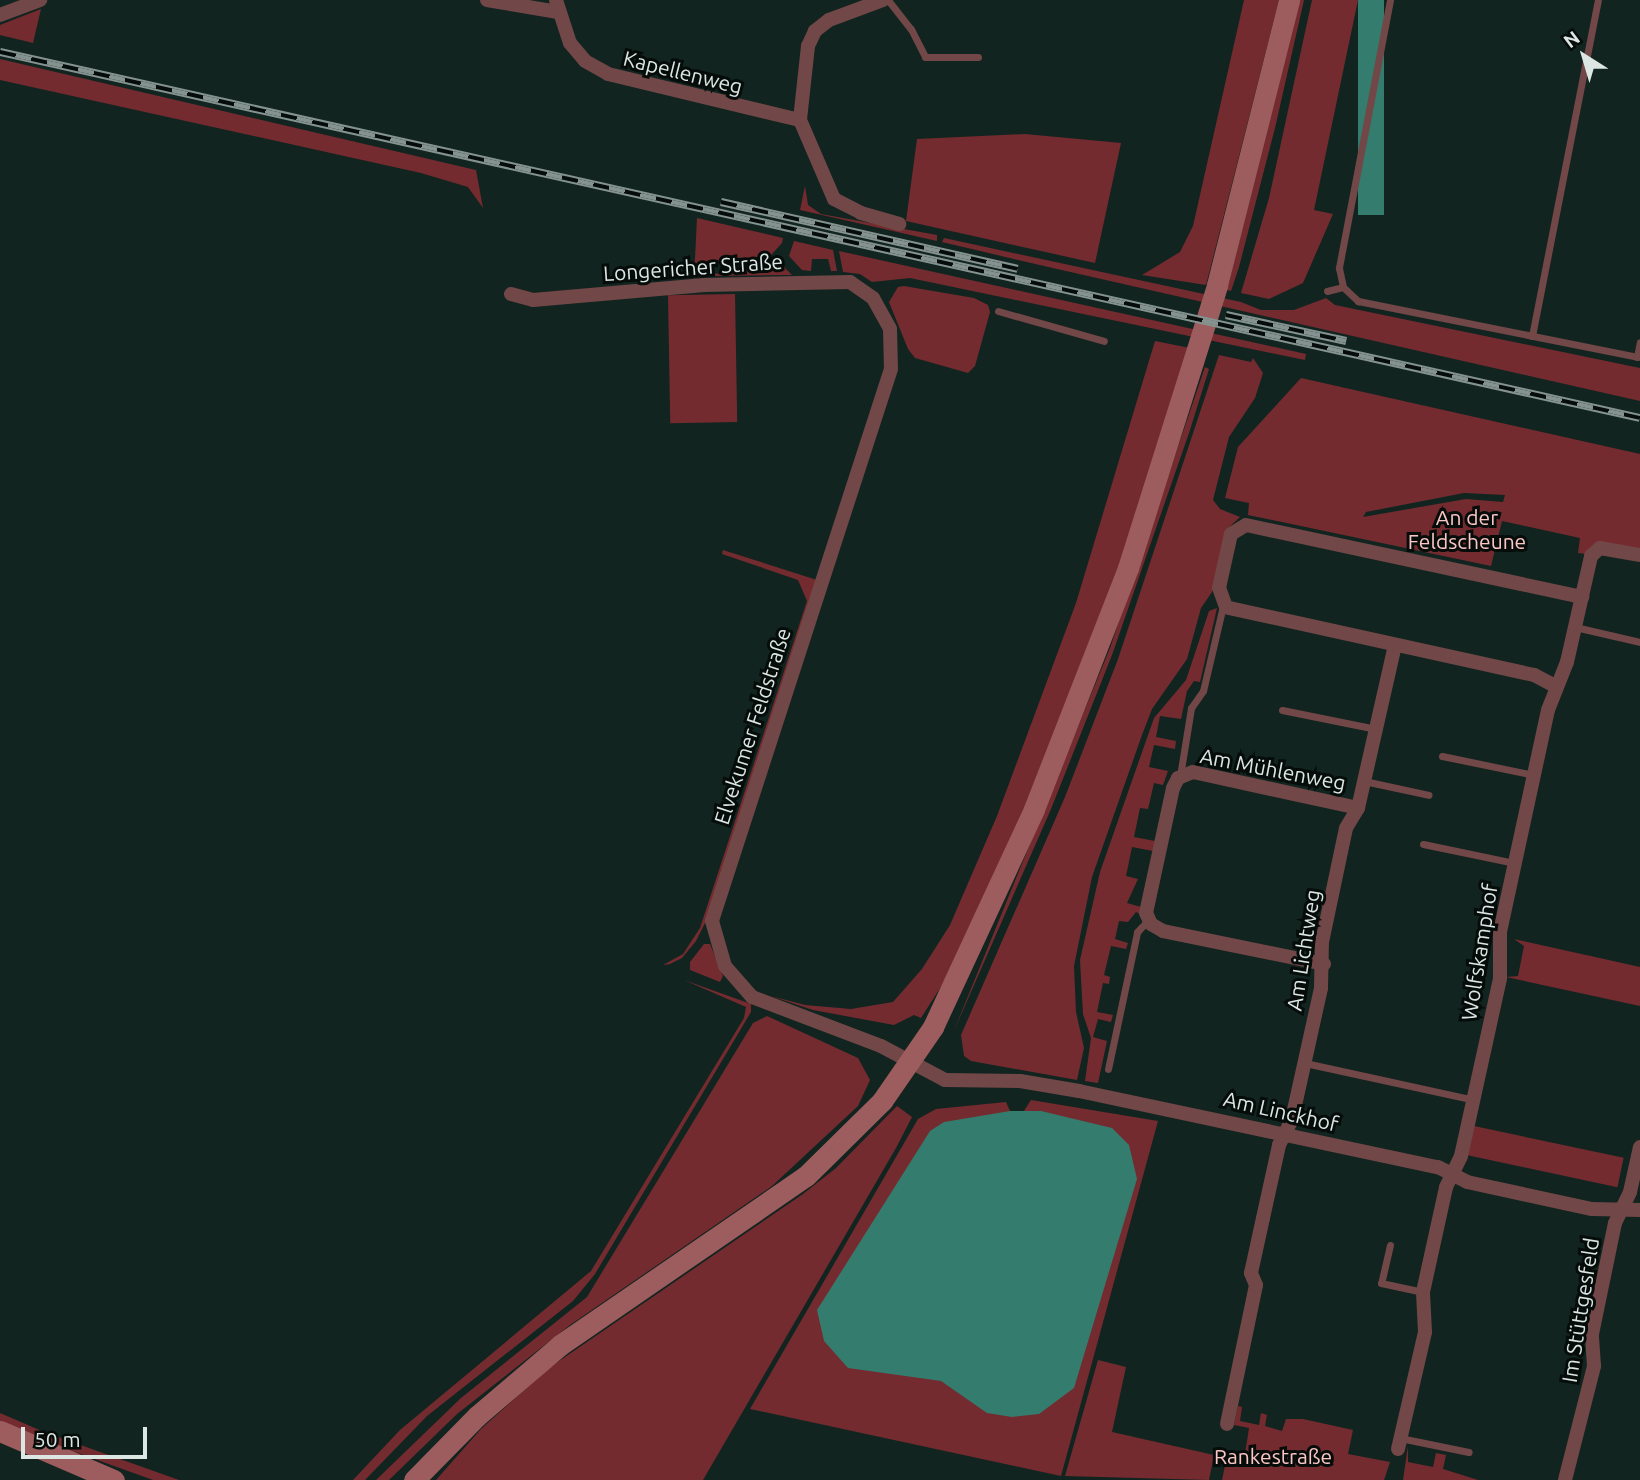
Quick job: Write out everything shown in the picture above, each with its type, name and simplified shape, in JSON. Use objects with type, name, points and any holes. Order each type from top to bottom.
[{"type":"main road","points":[[414,1480],[477,1416],[560,1345],[806,1176],[882,1101],[937,1020],[983,926],[1072,717],[1128,568],[1217,285],[1289,0]]},
{"type":"main road","points":[[0,1431],[114,1480]]},
{"type":"street","points":[[0,15],[40,0]]},
{"type":"street","points":[[487,0],[557,6]]},
{"type":"street","points":[[885,0],[829,20],[815,31],[808,47],[800,120],[834,199],[861,213],[900,224]]},
{"type":"street","name":"Kapellenweg","points":[[557,6],[576,51],[608,74],[800,120]]},
{"type":"street","name":"Longericher Straße","points":[[511,294],[533,300],[704,285],[830,281],[857,284],[873,298]]},
{"type":"street","name":"Elvekumer Feldstraße","points":[[873,298],[890,329],[891,369],[712,921],[725,967],[752,996],[881,1046],[911,1062]]},
{"type":"street","points":[[1555,686],[1534,676],[1238,612],[1224,604],[1219,588],[1231,534],[1246,524],[1582,597]]},
{"type":"street","name":"Wolfskamphof","points":[[1399,1444],[1425,1332],[1423,1292],[1446,1187],[1453,1175],[1474,1100],[1500,978],[1500,932],[1555,686],[1567,662],[1596,550],[1640,555]]},
{"type":"street","name":"Am Lichtweg","points":[[1227,1424],[1256,1285],[1251,1273],[1305,1063],[1324,964],[1322,942],[1344,839],[1358,808],[1395,645]]},
{"type":"street","name":"Am Mühlenweg","points":[[1148,920],[1146,913],[1172,788],[1180,776],[1193,772],[1358,808]]},
{"type":"street","points":[[1148,920],[1163,931],[1324,964]]},
{"type":"street","name":"Am Linckhof","points":[[911,1062],[953,1082],[1020,1081],[1438,1167],[1453,1175],[1592,1209],[1640,1210]]},
{"type":"street","name":"Im Stüttgesfeld","points":[[1564,1480],[1594,1366],[1592,1334],[1621,1210],[1640,1147]]},
{"type":"lane","points":[[885,0],[911,29],[925,57],[978,57]]},
{"type":"lane","points":[[1390,0],[1339,268],[1343,287],[1358,302],[1637,357],[1640,342]]},
{"type":"lane","points":[[1531,337],[1598,0]]},
{"type":"lane","points":[[1327,291],[1343,287]]},
{"type":"lane","points":[[998,311],[1104,341]]},
{"type":"lane","name":"Am Mühlenweg","points":[[1180,776],[1191,708],[1203,691],[1224,604]]},
{"type":"lane","points":[[1575,627],[1640,642]]},
{"type":"lane","points":[[1282,710],[1376,729]]},
{"type":"lane","points":[[1442,756],[1534,775]]},
{"type":"lane","points":[[1364,781],[1429,795]]},
{"type":"lane","points":[[1423,844],[1515,863]]},
{"type":"lane","name":"Am Mühlenweg","points":[[1108,1069],[1137,932],[1148,920]]},
{"type":"lane","points":[[1305,1063],[1474,1100]]},
{"type":"lane","points":[[1390,1245],[1381,1283],[1423,1292]]},
{"type":"lane","points":[[1399,1444],[1469,1452]]},
{"type":"green space","points":[[1244,0],[1279,0],[1206,285],[1142,275],[1180,252],[1193,226]]},
{"type":"green space","points":[[1299,0],[1304,0],[1275,128],[1231,291],[1227,290]]},
{"type":"green space","points":[[1312,0],[1358,0],[1314,210],[1333,214],[1303,283],[1269,299],[1241,293],[1269,198]]},
{"type":"green space","points":[[41,9],[33,43],[0,35],[0,25]]},
{"type":"green space","points":[[0,59],[476,170],[483,208],[468,187],[421,173],[0,80]]},
{"type":"green space","points":[[1025,134],[1121,143],[1095,263],[906,221],[917,139]]},
{"type":"green space","points":[[805,186],[808,205],[821,214],[937,235],[937,241],[800,210]]},
{"type":"green space","points":[[697,218],[783,238],[782,243],[771,255],[714,263],[694,279]]},
{"type":"green space","points":[[944,238],[1241,302],[1261,310],[1294,310],[1326,298],[1335,305],[1640,368],[1640,401],[942,242]]},
{"type":"green space","points":[[794,241],[833,250],[837,271],[831,271],[828,259],[812,259],[811,271],[802,270],[789,256]]},
{"type":"green space","points":[[839,251],[1306,354],[1305,360],[910,278],[872,282],[860,274],[843,272]]},
{"type":"green space","points":[[781,264],[792,275],[709,276],[714,274]]},
{"type":"green space","points":[[898,287],[974,298],[988,305],[990,312],[975,366],[968,373],[915,358],[908,349],[889,302]]},
{"type":"green space","points":[[735,294],[737,422],[670,423],[668,295]]},
{"type":"green space","points":[[1155,341],[1190,348],[1130,536],[1025,808],[942,985],[921,1018],[914,1015],[894,1025],[813,1010],[771,996],[805,1005],[851,1009],[893,1002],[922,969],[950,925],[997,816],[1076,603]]},
{"type":"green space","points":[[1219,355],[1251,362],[1253,358],[1263,373],[1255,398],[1229,437],[1213,500],[1220,509],[1240,517],[1227,529],[1212,592],[1201,608],[1187,659],[1152,709],[1092,877],[1074,966],[1076,1012],[1084,1048],[1077,1080],[971,1061],[964,1056],[961,1035],[1065,797],[1118,659]]},
{"type":"green space","points":[[1205,367],[1209,369],[1189,433],[1112,655],[1051,809],[953,1033],[1110,648]]},
{"type":"green space","name":"An der Feldscheune","points":[[1301,378],[1640,454],[1640,550],[1599,542],[1586,554],[1578,553],[1580,538],[1502,521],[1491,566],[1248,515],[1249,503],[1225,498],[1238,447]],"holes":[[[1464,493],[1505,495],[1503,502],[1466,499],[1363,517],[1366,512]]]},
{"type":"green space","points":[[723,550],[817,580],[705,923],[696,941],[682,958],[663,965],[683,954],[700,928],[807,601],[798,580],[722,554]]},
{"type":"green space","points":[[1217,608],[1200,682],[1194,681],[1187,691],[1181,719],[1160,716],[1156,737],[1176,741],[1175,749],[1154,745],[1149,767],[1168,771],[1163,785],[1154,783],[1148,809],[1140,808],[1134,837],[1155,841],[1153,851],[1132,847],[1126,876],[1138,879],[1127,903],[1141,907],[1140,914],[1136,912],[1128,922],[1119,921],[1115,939],[1128,943],[1126,949],[1111,946],[1104,975],[1110,977],[1109,984],[1103,983],[1097,1012],[1113,1015],[1111,1022],[1098,1019],[1093,1037],[1107,1041],[1098,1083],[1085,1081],[1091,1038],[1083,1014],[1080,960],[1100,872],[1154,718],[1186,680],[1209,611]]},
{"type":"green space","points":[[1514,939],[1640,967],[1640,1006],[1506,977],[1518,976],[1524,946]]},
{"type":"green space","points":[[704,944],[710,944],[723,976],[720,982],[690,970],[690,962]]},
{"type":"green space","points":[[684,980],[751,1004],[751,1012],[595,1274],[573,1301],[427,1416],[365,1480],[353,1480],[400,1430],[591,1271],[744,1018],[746,1007]]},
{"type":"green space","points":[[767,1016],[858,1058],[870,1080],[858,1106],[772,1186],[570,1325],[457,1414],[389,1480],[376,1480],[461,1398],[587,1297],[753,1023]]},
{"type":"green space","points":[[1031,1100],[1158,1121],[1061,1476],[750,1409],[918,1119],[936,1109],[1006,1102],[1010,1111],[1022,1114]]},
{"type":"green space","points":[[897,1106],[912,1117],[896,1148],[703,1480],[436,1480],[481,1429],[549,1368],[803,1194],[836,1168]]},
{"type":"green space","points":[[1474,1126],[1624,1158],[1617,1187],[1468,1155]]},
{"type":"green space","points":[[1098,1360],[1126,1367],[1112,1432],[1214,1455],[1209,1480],[1065,1476]]},
{"type":"green space","name":"Rankestraße","points":[[1238,1406],[1242,1407],[1240,1421],[1259,1425],[1261,1413],[1267,1415],[1265,1426],[1282,1431],[1286,1419],[1303,1419],[1353,1430],[1348,1454],[1390,1462],[1384,1480],[1222,1480],[1228,1451],[1245,1454],[1249,1428],[1234,1425]]},
{"type":"green space","points":[[0,1413],[44,1432],[179,1480],[153,1480],[39,1439],[0,1422]]},
{"type":"green space","points":[[1408,1446],[1408,1462],[1433,1467],[1436,1453],[1446,1455],[1443,1469],[1478,1480],[1403,1480]]},
{"type":"shaded area","points":[[1358,0],[1384,0],[1384,215],[1358,215]]},
{"type":"shaded area","points":[[1010,1111],[1041,1111],[1112,1128],[1129,1145],[1137,1179],[1074,1388],[1039,1414],[1012,1417],[987,1413],[941,1381],[848,1368],[824,1341],[817,1310],[930,1131],[944,1122]]},
{"type":"railway","points":[[0,52],[1640,418]]},
{"type":"railway","points":[[721,202],[1018,269]]},
{"type":"railway","points":[[1226,315],[1346,341]]}]
